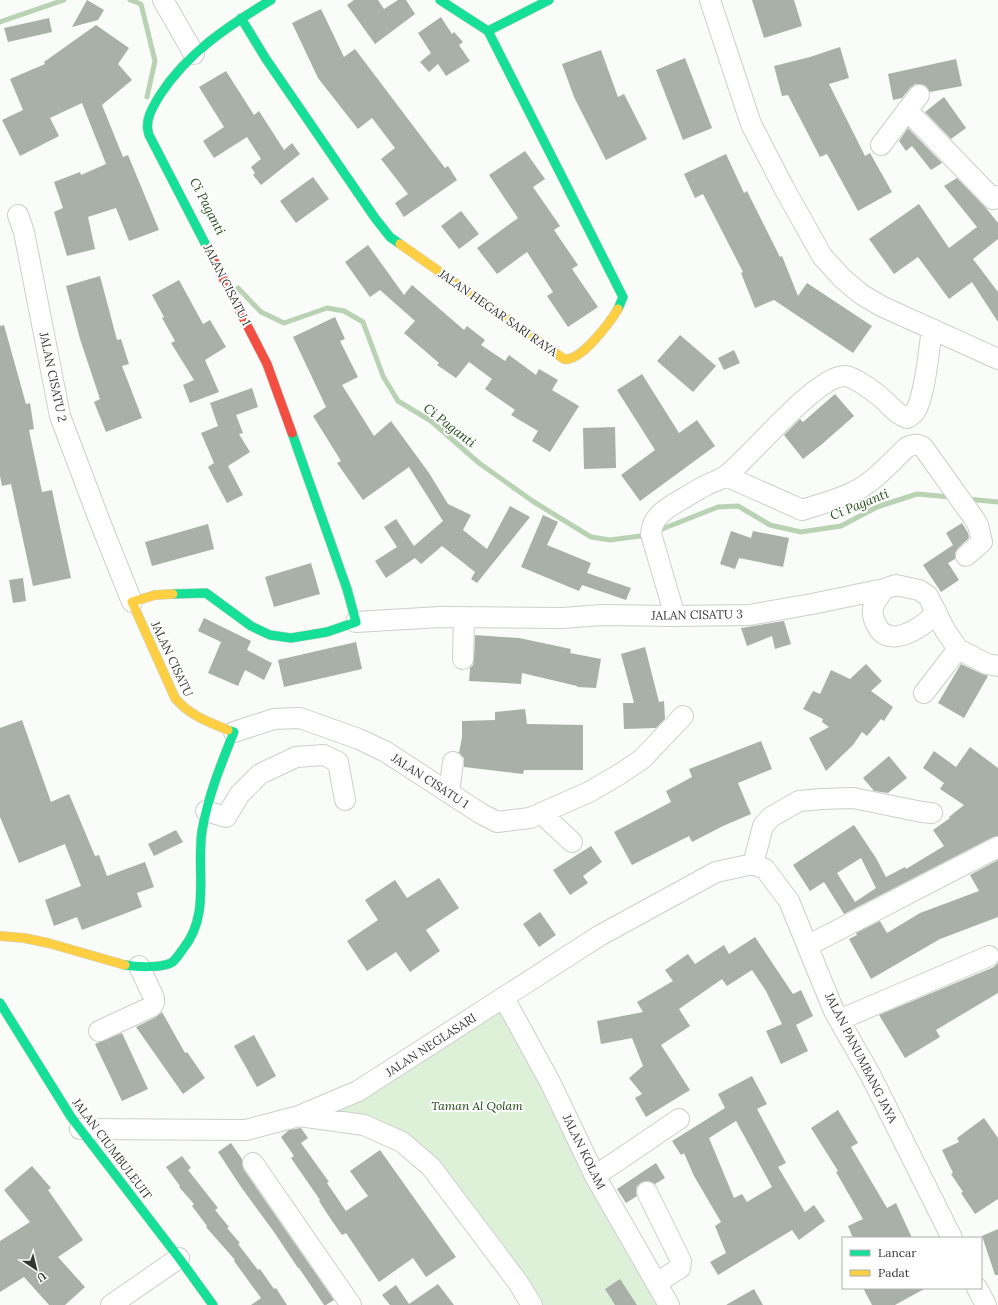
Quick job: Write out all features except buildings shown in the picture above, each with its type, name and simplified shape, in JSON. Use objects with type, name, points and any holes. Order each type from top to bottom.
[{"type":"street","points":[[163,0],[194,54]]},
{"type":"street","name":"JALAN CISATU 1","points":[[272,0],[220,32],[181,67],[165,87],[150,112],[147,127],[156,149],[267,364],[347,589],[356,622]]},
{"type":"street","points":[[440,0],[488,31],[549,0]]},
{"type":"street","points":[[710,0],[751,124],[784,188],[822,256],[843,279],[861,294],[881,306],[998,359]]},
{"type":"street","name":"JALAN HEGAR SARI RAYA","points":[[241,18],[266,59],[375,218],[390,237],[562,359],[570,360],[586,349],[620,308],[623,297],[488,31]]},
{"type":"street","points":[[881,145],[906,110],[919,95]]},
{"type":"street","points":[[906,110],[996,200]]},
{"type":"street","name":"JALAN CISATU 2","points":[[18,215],[24,232],[60,416],[132,602]]},
{"type":"street","points":[[675,616],[651,531],[656,519],[664,510],[703,487],[726,476],[803,400],[833,380],[844,376],[855,380],[884,400],[902,416],[907,418],[914,414],[922,393],[932,329]]},
{"type":"street","points":[[726,476],[802,510],[838,499],[856,491],[871,481],[907,447],[914,444],[922,446],[978,525],[982,542],[966,556]]},
{"type":"street","name":"JALAN CISATU 3","points":[[356,622],[440,616],[562,618],[602,615],[749,615],[812,604],[884,589],[896,585],[920,590],[928,596],[945,630],[958,649],[987,664],[998,666]]},
{"type":"street","points":[[884,589],[874,605],[872,615],[878,629],[890,637],[898,637],[912,631],[926,622],[936,611]]},
{"type":"street","points":[[132,602],[155,595],[206,593],[251,626],[270,635],[291,638],[327,632],[356,622]]},
{"type":"street","name":"JALAN CISATU","points":[[132,602],[175,698],[181,706],[189,713],[234,732]]},
{"type":"street","points":[[463,659],[464,617]]},
{"type":"street","points":[[924,693],[958,649]]},
{"type":"street","name":"JALAN CISATU 1","points":[[234,732],[274,719],[300,718],[359,739],[386,752],[480,814],[497,822],[530,818],[589,792],[642,759],[683,716]]},
{"type":"street","points":[[0,936],[47,942],[121,963],[139,966],[170,964],[192,937],[196,927],[199,914],[202,834],[206,812],[218,770],[234,732]]},
{"type":"street","points":[[206,812],[226,817],[240,794],[260,774],[296,757],[324,755],[338,762],[345,800]]},
{"type":"street","points":[[449,793],[453,762]]},
{"type":"street","points":[[753,864],[763,826],[771,817],[799,801],[852,798],[932,813]]},
{"type":"street","points":[[541,813],[572,842]]},
{"type":"street","points":[[807,946],[998,847]]},
{"type":"street","name":"JALAN PANUMBANG JAYA","points":[[753,864],[765,869],[789,901],[839,1020],[870,1076],[951,1237]]},
{"type":"street","name":"JALAN NEGLASARI","points":[[80,1129],[246,1130],[299,1116],[358,1091],[599,936],[716,872],[753,864]]},
{"type":"street","points":[[839,1020],[989,956]]},
{"type":"street","points":[[99,1031],[151,1007],[154,1003],[154,998],[139,966]]},
{"type":"street","name":"JALAN KOLAM","points":[[504,998],[550,1082],[595,1176],[668,1305]]},
{"type":"street","name":"JALAN CIUMBULEUIT","points":[[0,1003],[71,1117],[213,1305]]},
{"type":"street","points":[[299,1116],[364,1126],[402,1142],[431,1167],[517,1281],[532,1305]]},
{"type":"street","points":[[595,1176],[679,1118]]},
{"type":"street","points":[[253,1163],[351,1305]]},
{"type":"street","points":[[647,1192],[681,1261],[680,1268],[656,1283]]},
{"type":"street","points":[[111,1305],[179,1258]]},
{"type":"street","points":[[978,1289],[986,1305]]},
{"type":"green space","name":"Taman Al Qolam","points":[[504,998],[666,1305],[532,1305],[402,1142],[299,1116]]},
{"type":"waterway","name":"Ci Paganti","points":[[0,22],[64,0]]},
{"type":"waterway","name":"Ci Paganti","points":[[130,0],[141,4],[155,61],[147,97]]},
{"type":"waterway","name":"Ci Paganti","points":[[238,288],[261,312],[284,323],[327,308],[344,311],[363,322],[383,376],[398,401],[431,421],[479,463],[534,502],[591,537],[610,540],[648,535]]},
{"type":"waterway","name":"Ci Paganti","points":[[657,531],[718,507],[738,506],[770,525],[801,532],[841,526],[877,507],[917,494],[951,497]]},
{"type":"waterway","name":"Ci Paganti","points":[[967,499],[998,502]]},
{"type":"traffic: fast","points":[[208,249],[149,135],[147,125],[148,120],[160,95],[171,80],[196,53],[224,30],[271,0]]},
{"type":"traffic: fast","points":[[440,0],[488,31],[549,0]]},
{"type":"traffic: fast","points":[[241,18],[266,59],[375,218],[390,237],[400,244]]},
{"type":"traffic: fast","points":[[488,31],[623,297],[618,309]]},
{"type":"traffic: fast","points":[[173,594],[206,593],[251,626],[270,635],[291,638],[327,632],[356,622],[347,589],[292,433]]},
{"type":"traffic: fast","points":[[125,965],[142,967],[166,965],[171,963],[192,936],[200,907],[202,831],[211,793],[234,732],[228,730]]},
{"type":"traffic: fast","points":[[0,1003],[71,1117],[213,1305]]},
{"type":"traffic: slow","points":[[400,244],[564,359],[571,358],[586,348],[609,323],[618,309]]},
{"type":"traffic: slow","points":[[173,594],[155,595],[132,602],[175,698],[186,709],[206,721],[228,730]]},
{"type":"traffic: slow","points":[[0,936],[24,938],[48,943],[125,965]]},
{"type":"traffic: jam","points":[[208,249],[267,364],[292,433]]}]
